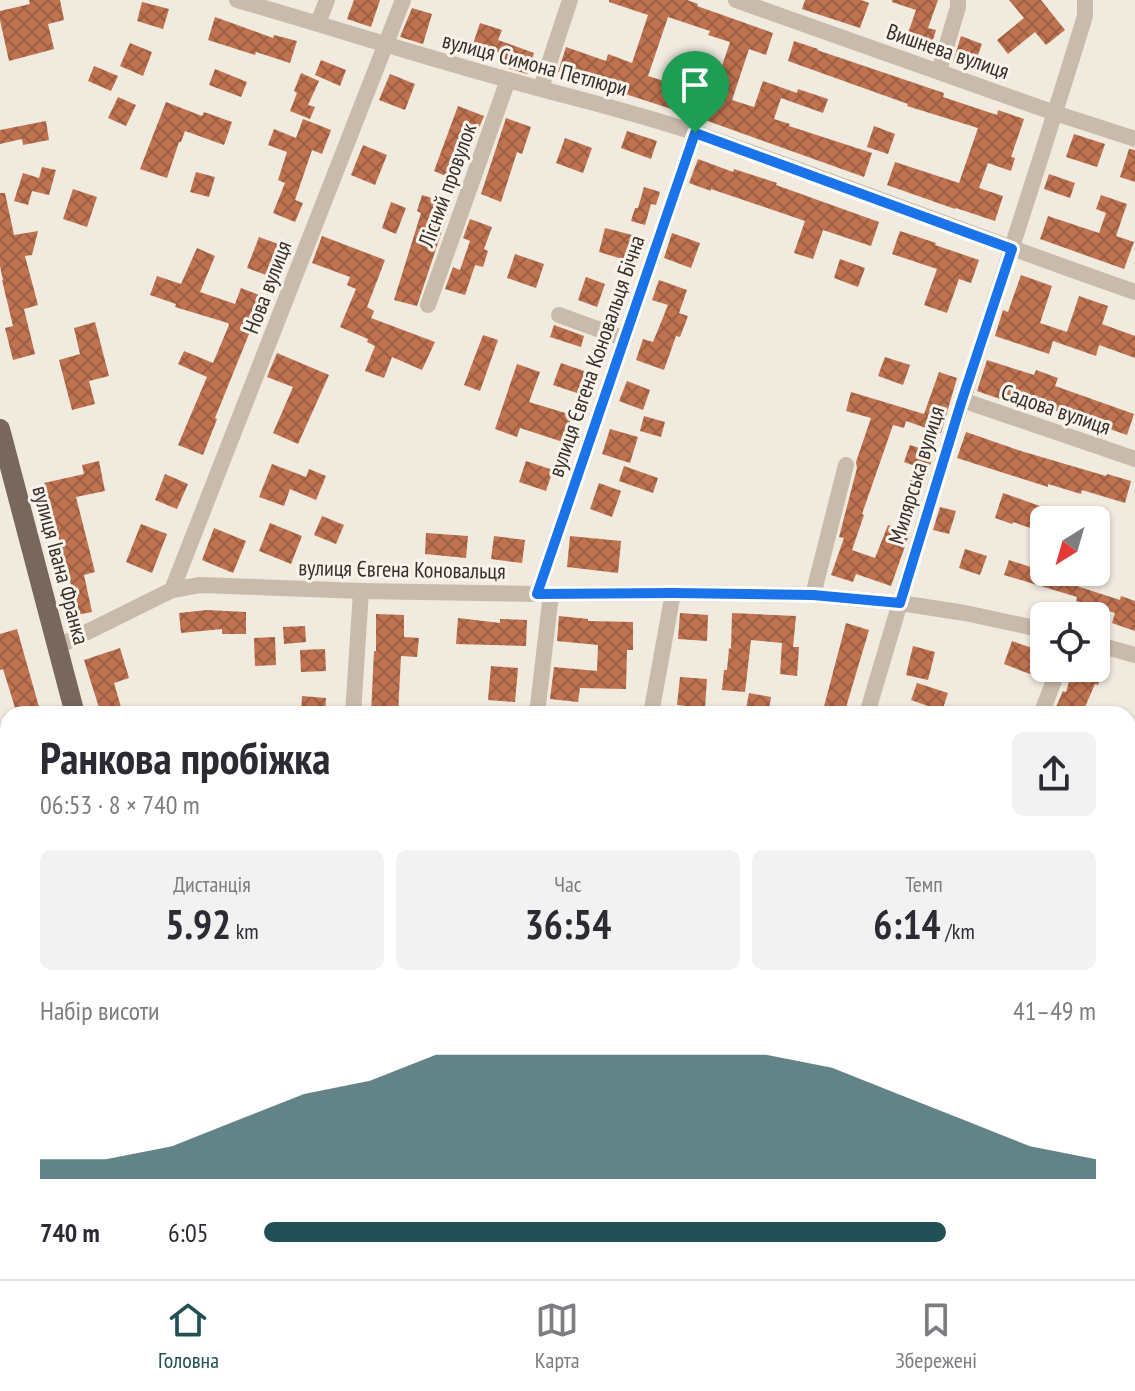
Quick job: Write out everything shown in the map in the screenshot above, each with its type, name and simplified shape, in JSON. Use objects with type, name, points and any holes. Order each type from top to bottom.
[{"type":"main road","name":"вулиця Івана Франка","points":[[0,429],[73,706]]},
{"type":"street","name":"вулиця Симона Петлюри","points":[[237,0],[385,46],[695,133],[1135,292]]},
{"type":"street","points":[[318,23],[327,0]]},
{"type":"street","name":"Нова вулиця","points":[[172,590],[403,0]]},
{"type":"street","points":[[541,88],[570,0]]},
{"type":"street","name":"Вишнева вулиця","points":[[736,0],[1135,139]]},
{"type":"street","points":[[939,71],[958,0]]},
{"type":"street","name":"Милярська вулиця","points":[[869,706],[962,400],[1085,16],[1085,0]]},
{"type":"street","name":"Лісний провулок","points":[[428,305],[508,80]]},
{"type":"street","name":"вулиця Євгена Коновальця Бічна","points":[[537,706],[544,594],[695,133]]},
{"type":"street","points":[[559,315],[625,339]]},
{"type":"street","name":"Садова вулиця","points":[[962,400],[1135,459]]},
{"type":"street","points":[[813,595],[846,465]]},
{"type":"street","name":"вулиця Євгена Коновальця","points":[[57,647],[172,590],[200,585],[544,594],[813,595],[900,603],[1030,627]]},
{"type":"street","points":[[354,706],[361,591]]},
{"type":"street","points":[[652,706],[673,593]]},
{"type":"street","points":[[1110,648],[1135,655]]},
{"type":"street","points":[[1044,706],[1054,682]]},
{"type":"building","points":[[29,0],[60,0],[64,20],[48,24],[54,49],[9,61],[0,11],[30,4]]},
{"type":"building","points":[[354,0],[380,0],[371,27],[347,19]]},
{"type":"building","points":[[687,0],[773,33],[766,55],[749,49],[732,100],[754,107],[763,81],[797,93],[798,89],[828,99],[823,113],[781,98],[774,119],[872,153],[864,177],[558,72],[566,47],[606,61],[608,54],[632,63],[648,15],[609,2]],"holes":[[[668,17],[710,31],[708,35],[730,42],[712,96],[648,76]]]},
{"type":"building","points":[[805,0],[861,0],[869,3],[860,28],[802,9]]},
{"type":"building","points":[[892,0],[938,0],[928,28],[936,30],[929,53],[904,45],[916,10]]},
{"type":"building","points":[[1009,0],[1041,0],[1065,30],[1046,45],[1035,32],[1008,54],[997,40],[1024,18]]},
{"type":"building","points":[[142,2],[169,9],[163,29],[137,21]]},
{"type":"building","points":[[412,8],[432,14],[423,44],[400,37]]},
{"type":"building","points":[[215,17],[273,38],[274,35],[297,41],[290,63],[208,40]]},
{"type":"building","points":[[480,23],[502,30],[498,40],[534,53],[527,74],[501,66],[505,55],[473,44]]},
{"type":"building","points":[[961,36],[982,44],[973,69],[953,62]]},
{"type":"building","points":[[794,41],[944,93],[943,97],[997,115],[998,110],[1024,119],[1011,157],[1015,158],[1011,171],[988,163],[979,188],[1003,196],[995,221],[887,185],[895,162],[959,183],[978,128],[907,106],[788,61]]},
{"type":"building","points":[[130,43],[152,52],[143,76],[120,66]]},
{"type":"building","points":[[321,60],[346,70],[340,86],[315,75]]},
{"type":"building","points":[[94,66],[118,76],[111,91],[88,81]]},
{"type":"building","points":[[215,69],[247,82],[241,97],[209,85]]},
{"type":"building","points":[[301,73],[319,81],[308,105],[315,107],[310,119],[290,111]]},
{"type":"building","points":[[390,74],[415,84],[405,110],[379,100]]},
{"type":"building","points":[[118,97],[136,105],[126,126],[108,118]]},
{"type":"building","points":[[166,102],[202,116],[204,112],[232,122],[224,145],[185,131],[167,178],[140,169]]},
{"type":"building","points":[[458,106],[484,116],[457,181],[434,171]]},
{"type":"building","points":[[506,118],[531,127],[522,154],[517,152],[501,202],[481,194]]},
{"type":"building","points":[[303,119],[331,130],[322,154],[312,150],[295,200],[303,203],[295,222],[273,213],[285,183],[278,180],[287,152],[268,145],[274,129],[296,138]]},
{"type":"building","points":[[46,121],[49,140],[23,145],[22,139],[0,144],[0,130]]},
{"type":"building","points":[[874,126],[895,134],[888,154],[867,147]]},
{"type":"building","points":[[627,131],[657,141],[651,159],[621,148]]},
{"type":"building","points":[[1074,134],[1105,144],[1097,167],[1066,157]]},
{"type":"building","points":[[565,138],[592,148],[583,173],[556,163]]},
{"type":"building","points":[[363,145],[387,155],[375,185],[351,175]]},
{"type":"building","points":[[1129,149],[1135,150],[1135,182],[1120,177]]},
{"type":"building","points":[[698,159],[777,183],[879,222],[871,246],[823,230],[813,259],[794,253],[805,221],[689,183]]},
{"type":"building","points":[[42,167],[56,170],[49,195],[32,191],[28,205],[14,201],[23,173],[39,178]]},
{"type":"building","points":[[196,172],[215,177],[209,197],[190,192]]},
{"type":"building","points":[[1049,174],[1075,183],[1070,198],[1044,189]]},
{"type":"building","points":[[644,187],[660,192],[656,205],[651,204],[645,225],[631,221]]},
{"type":"building","points":[[73,189],[97,197],[87,227],[63,219]]},
{"type":"building","points":[[0,193],[5,193],[14,235],[38,231],[32,255],[25,256],[38,305],[24,309],[35,354],[13,360],[5,328],[13,326],[0,266]]},
{"type":"building","points":[[422,195],[451,204],[417,306],[394,300],[421,213],[417,211]]},
{"type":"building","points":[[1101,195],[1127,204],[1116,236],[1134,242],[1124,269],[1040,239],[1048,216],[1099,233],[1106,213],[1096,209]]},
{"type":"building","points":[[391,202],[406,208],[396,234],[382,228]]},
{"type":"building","points":[[470,219],[492,227],[484,249],[488,251],[483,267],[475,265],[465,295],[445,289],[453,267],[460,270],[470,241],[463,238]]},
{"type":"building","points":[[605,228],[636,236],[629,261],[599,252]]},
{"type":"building","points":[[900,231],[979,260],[971,283],[959,279],[947,313],[924,305],[937,269],[892,254]]},
{"type":"building","points":[[672,233],[700,243],[691,268],[664,258]]},
{"type":"building","points":[[322,236],[385,260],[367,307],[374,311],[371,318],[435,342],[422,370],[392,357],[384,378],[365,371],[375,346],[367,342],[368,339],[340,327],[356,289],[347,285],[350,277],[312,263]]},
{"type":"building","points":[[259,237],[286,247],[274,278],[247,268]]},
{"type":"building","points":[[197,248],[215,256],[200,292],[235,304],[241,288],[264,297],[203,455],[178,445],[207,377],[178,364],[184,351],[213,363],[229,325],[150,295],[157,276],[181,284]]},
{"type":"building","points":[[515,254],[544,264],[536,288],[507,278]]},
{"type":"building","points":[[840,259],[865,268],[858,287],[834,278]]},
{"type":"building","points":[[1021,275],[1052,286],[1040,323],[1067,332],[1079,296],[1108,306],[1102,324],[1135,336],[1135,358],[1099,345],[1096,356],[1053,341],[1049,354],[995,336],[1003,310],[1008,312]]},
{"type":"building","points":[[586,277],[605,284],[597,307],[578,300]]},
{"type":"building","points":[[659,280],[687,290],[679,313],[688,316],[680,337],[676,336],[664,370],[636,360],[643,339],[653,342],[668,305],[652,300]]},
{"type":"building","points":[[95,322],[109,376],[89,381],[95,404],[72,410],[59,360],[80,354],[74,328]]},
{"type":"building","points":[[554,325],[584,336],[581,347],[550,337]]},
{"type":"building","points":[[483,335],[498,340],[480,391],[464,385]]},
{"type":"building","points":[[277,353],[329,375],[298,444],[273,433],[293,387],[267,377]]},
{"type":"building","points":[[885,357],[910,365],[903,385],[878,376]]},
{"type":"building","points":[[987,360],[1034,375],[1036,370],[1058,378],[1055,386],[1134,414],[1127,435],[1005,394],[1003,400],[977,391]]},
{"type":"building","points":[[561,363],[587,372],[580,394],[553,385]]},
{"type":"building","points":[[517,364],[540,372],[529,402],[572,415],[563,442],[520,428],[517,437],[495,429]]},
{"type":"building","points":[[939,372],[957,378],[941,433],[906,421],[904,428],[893,425],[852,550],[875,558],[888,525],[910,532],[891,586],[856,574],[853,582],[831,575],[844,538],[839,537],[856,462],[871,418],[846,411],[851,392],[924,414]]},
{"type":"building","points":[[627,381],[650,390],[643,410],[619,401]]},
{"type":"building","points":[[644,416],[665,422],[661,437],[640,431]]},
{"type":"building","points":[[610,429],[638,437],[630,463],[602,454]]},
{"type":"building","points":[[966,432],[1021,451],[1131,481],[1125,503],[1082,490],[1081,494],[1048,484],[1048,487],[957,458]]},
{"type":"building","points":[[910,445],[934,453],[921,495],[907,490],[915,466],[904,462]]},
{"type":"building","points":[[99,461],[105,491],[76,497],[95,572],[84,575],[92,612],[66,617],[62,599],[74,596],[44,483],[84,474],[82,465]]},
{"type":"building","points":[[526,461],[553,470],[546,491],[519,482]]},
{"type":"building","points":[[272,464],[306,477],[309,469],[326,476],[316,500],[290,489],[284,506],[259,497]]},
{"type":"building","points":[[624,466],[658,478],[653,493],[619,481]]},
{"type":"building","points":[[165,474],[188,484],[177,509],[155,500]]},
{"type":"building","points":[[599,483],[621,491],[612,517],[590,509]]},
{"type":"building","points":[[1003,493],[1040,506],[1030,506],[1030,528],[995,518]]},
{"type":"building","points":[[940,507],[956,511],[949,534],[933,530]]},
{"type":"building","points":[[322,516],[344,525],[336,544],[314,535]]},
{"type":"building","points":[[270,523],[302,536],[291,564],[259,551]]},
{"type":"building","points":[[141,524],[167,534],[152,573],[126,562]]},
{"type":"building","points":[[214,528],[246,541],[233,573],[202,560]]},
{"type":"building","points":[[426,533],[468,536],[466,558],[425,554]]},
{"type":"building","points":[[494,536],[525,540],[522,563],[491,559]]},
{"type":"building","points":[[570,536],[621,541],[618,573],[567,567]]},
{"type":"building","points":[[965,549],[987,556],[980,575],[959,568]]},
{"type":"building","points":[[1009,560],[1030,567],[1030,583],[1004,575]]},
{"type":"building","points":[[1040,586],[1077,586],[1120,600],[1121,596],[1135,601],[1135,631],[1112,623],[1115,613],[1110,611],[1110,602],[1079,602],[1076,601],[1077,597]]},
{"type":"building","points":[[207,610],[246,612],[246,634],[222,634],[222,629],[181,633],[179,613]]},
{"type":"building","points":[[680,613],[708,615],[707,641],[678,639]]},
{"type":"building","points":[[732,613],[796,616],[793,647],[799,647],[797,676],[780,674],[782,643],[751,640],[745,692],[722,690],[731,649]]},
{"type":"building","points":[[376,614],[404,615],[404,637],[419,638],[417,657],[401,656],[398,706],[371,706]]},
{"type":"building","points":[[559,616],[588,621],[633,622],[633,650],[627,650],[626,689],[580,688],[578,702],[550,699],[554,667],[597,671],[598,645],[557,641]]},
{"type":"building","points":[[458,618],[500,623],[500,619],[527,620],[526,646],[456,644]]},
{"type":"building","points":[[846,623],[869,630],[846,706],[824,706]]},
{"type":"building","points":[[305,626],[306,642],[284,644],[283,627]]},
{"type":"building","points":[[17,629],[39,706],[15,706],[3,669],[0,670],[0,634]]},
{"type":"building","points":[[275,637],[276,665],[255,666],[254,638]]},
{"type":"building","points":[[1012,641],[1030,647],[1030,674],[1004,664]]},
{"type":"building","points":[[913,646],[935,652],[928,680],[906,675]]},
{"type":"building","points":[[120,648],[129,678],[114,683],[121,706],[98,706],[84,660]]},
{"type":"building","points":[[325,649],[326,671],[301,672],[300,650]]},
{"type":"building","points":[[491,666],[518,668],[515,702],[488,700]]},
{"type":"building","points":[[680,677],[707,679],[705,706],[677,705]]},
{"type":"building","points":[[1069,682],[1099,682],[1095,684],[1085,706],[1056,706],[1063,691],[1066,692]]},
{"type":"building","points":[[917,683],[948,693],[944,706],[928,706],[911,700]]},
{"type":"building","points":[[749,693],[771,697],[769,706],[747,706]]},
{"type":"building","points":[[302,696],[326,698],[326,706],[301,706]]},
{"type":"route","points":[[695,133],[1012,249],[900,603],[813,595],[537,594],[695,133]]}]
